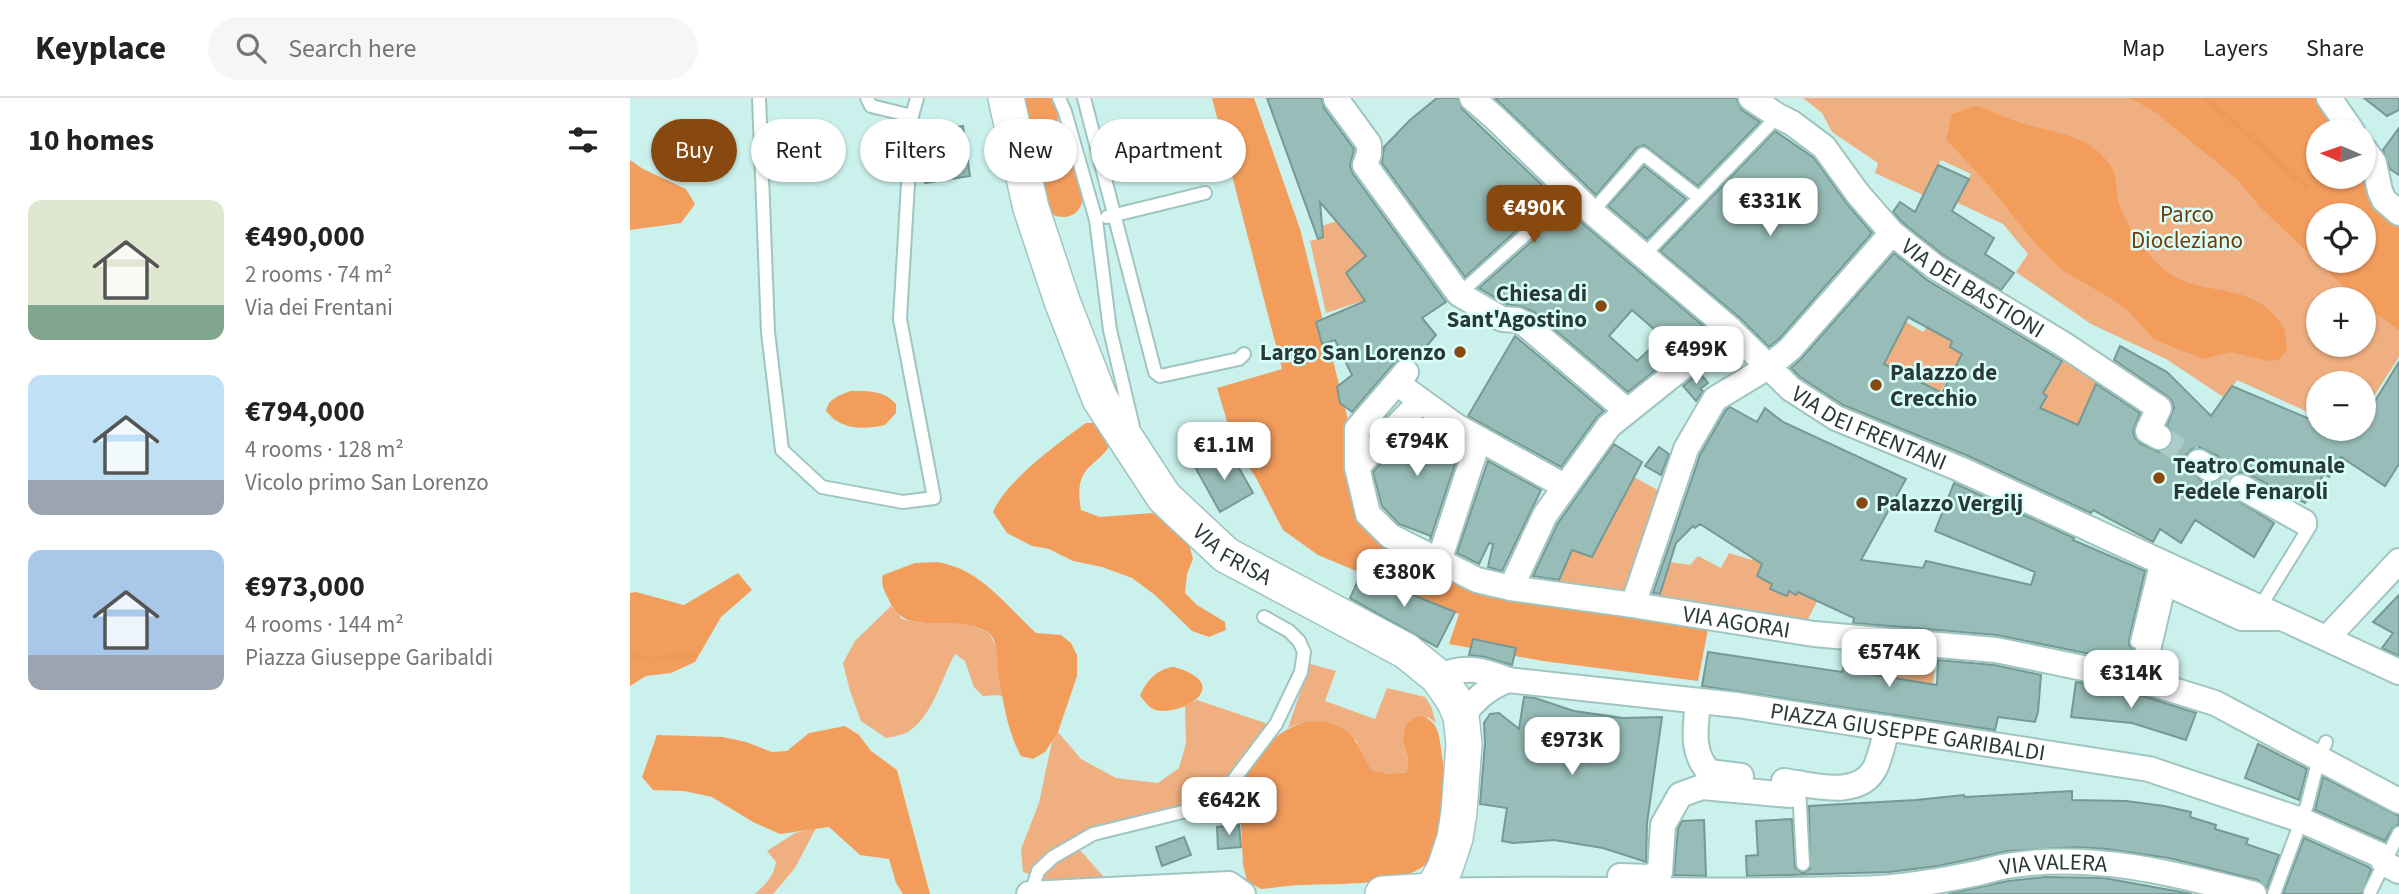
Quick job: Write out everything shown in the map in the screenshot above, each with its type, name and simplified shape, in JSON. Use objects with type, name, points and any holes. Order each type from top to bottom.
[{"type":"street","name":"VIA FRISA","points":[[1006,98],[1031,208],[1062,301],[1100,399],[1164,497],[1226,555],[1406,651],[1438,677],[1454,700],[1461,716],[1463,755],[1460,812],[1455,838],[1436,885]]},
{"type":"street","name":"VIA DEI FRENTANI","points":[[1472,98],[1495,118],[1566,195],[1592,212],[1644,255],[1730,329],[1791,388],[1836,418],[1956,467],[2399,672]]},
{"type":"street","name":"VIA DEI BASTIONI","points":[[1751,98],[1783,112],[1824,147],[1858,194],[1892,233],[1935,267],[2063,344],[2159,408],[2153,434]]},
{"type":"street","points":[[2329,98],[2344,119]]},
{"type":"street","points":[[1335,99],[1369,144],[1366,165],[1459,294],[1502,319],[1517,320],[1525,324],[1626,410]]},
{"type":"street","points":[[2376,172],[2384,200],[2399,213]]},
{"type":"street","points":[[1633,605],[1686,449],[1715,399],[1768,367],[1790,349],[1892,233]]},
{"type":"street","points":[[1511,588],[1545,515],[1609,426],[1730,329]]},
{"type":"street","name":"VIA AGORAI","points":[[1420,402],[1402,379],[1357,429],[1357,467],[1368,514],[1390,536],[1477,580],[1511,588],[1815,634],[1996,650],[2141,680],[2215,703],[2322,750],[2399,801]]},
{"type":"street","points":[[1357,467],[1420,402],[1479,439],[1564,486]]},
{"type":"street","points":[[1438,561],[1479,439]]},
{"type":"street","points":[[2241,487],[2304,522]]},
{"type":"street","points":[[2339,643],[2399,561]]},
{"type":"street","points":[[2141,680],[2164,582],[2242,618],[2271,612]]},
{"type":"street","name":"PIAZZA GIUSEPPE GARIBALDI","points":[[1438,677],[1472,668],[1508,680],[1698,701],[2149,769],[2301,820],[2380,855],[2392,866]]},
{"type":"street","points":[[1461,716],[1477,697],[1490,687],[1508,680]]},
{"type":"street","points":[[1698,701],[1695,749],[1699,761],[1709,772],[1843,788],[1864,780],[1876,768],[1887,728]]},
{"type":"street","points":[[1540,891],[1542,878],[1555,874],[1649,877],[1660,873],[1663,825],[1680,795],[1702,787],[1790,795],[1799,783]]},
{"type":"street","name":"VIA VALERA","points":[[1436,885],[1540,891],[1711,893],[1879,888],[1936,881],[2014,865],[2064,862],[2133,866],[2255,894]]},
{"type":"street","points":[[1030,894],[1229,884],[1243,894]]},
{"type":"street","points":[[1382,894],[1436,885]]},
{"type":"lane","points":[[759,98],[768,332],[782,450],[822,487],[903,502],[934,498],[900,319],[912,116],[917,98]]},
{"type":"lane","points":[[867,98],[871,106],[912,116]]},
{"type":"lane","points":[[1059,98],[1096,220],[1110,330],[1143,464]]},
{"type":"lane","points":[[1084,98],[1154,372],[1160,376],[1239,359],[1244,354]]},
{"type":"lane","points":[[1644,255],[1783,112]]},
{"type":"lane","points":[[1592,212],[1643,154],[1698,197]]},
{"type":"lane","points":[[1096,220],[1205,193]]},
{"type":"lane","points":[[1459,294],[1533,228]]},
{"type":"lane","points":[[2271,612],[2311,526],[2304,522]]},
{"type":"lane","points":[[2137,642],[2157,561]]},
{"type":"lane","points":[[1030,894],[1038,871],[1052,857],[1083,839],[1093,834],[1210,805],[1232,782],[1276,724],[1301,672],[1304,652],[1299,641],[1289,631],[1264,617]]},
{"type":"lane","points":[[2274,894],[2301,820],[2322,750]]},
{"type":"lane","points":[[1799,783],[1802,864]]},
{"type":"lane","points":[[2370,892],[2392,866],[2399,833]]},
{"type":"green space","name":"Parco Diocleziano","points":[[1803,98],[2320,98],[2320,119],[2306,119],[2306,189],[2373,189],[2399,222],[2399,357],[2376,392],[2376,371],[2306,371],[2306,411],[2237,380],[2225,398],[2166,359],[2091,324],[2016,272],[2028,254],[2003,224],[1956,202],[1971,174],[1941,160],[1923,195],[1875,173],[1878,163],[1832,132],[1822,113]]},
{"type":"green space","points":[[1337,221],[1366,256],[1346,273],[1365,300],[1326,313],[1310,241],[1323,238],[1322,226]]},
{"type":"green space","points":[[1969,301],[1978,307],[1950,346],[1963,354],[1940,392],[1884,364],[1906,322],[1923,332],[1927,327],[1952,330]]},
{"type":"green space","points":[[2062,360],[2098,379],[2074,434],[2040,408],[2047,396],[2043,393]]},
{"type":"green space","points":[[1634,477],[1663,493],[1630,598],[1558,583],[1572,550],[1592,557]]},
{"type":"green space","points":[[1772,519],[1763,561],[1757,575],[1772,584],[1770,589],[1786,596],[1789,591],[1796,594],[1814,558],[1834,568],[1805,625],[1743,618],[1660,597],[1670,562],[1690,565],[1698,556],[1721,568],[1729,553],[1752,560]]},
{"type":"green space","points":[[891,606],[902,619],[920,623],[946,621],[969,624],[989,633],[996,647],[1003,697],[983,696],[974,687],[965,661],[955,654],[924,717],[908,732],[886,738],[861,721],[843,663],[855,641]]},
{"type":"green space","points":[[1847,642],[1937,649],[1933,684],[1861,673],[1862,665],[1845,662]]},
{"type":"green space","points":[[1310,664],[1336,671],[1325,701],[1375,719],[1387,688],[1425,697],[1436,723],[1428,717],[1403,742],[1408,758],[1407,772],[1372,772],[1356,740],[1298,724],[1288,728]]},
{"type":"green space","points":[[1197,700],[1271,725],[1214,796],[1193,807],[1072,841],[1109,883],[1071,888],[1023,872],[1021,849],[1039,803],[1052,741],[1058,732],[1081,759],[1116,778],[1158,783],[1179,768],[1186,743],[1185,706]]},
{"type":"green space","points":[[816,828],[795,868],[773,894],[755,894],[769,880],[775,867],[776,862],[767,851],[795,833]]},
{"type":"shaded area","points":[[1015,98],[1060,98],[1058,119],[1020,119]]},
{"type":"shaded area","points":[[1212,98],[1254,98],[1300,229],[1350,428],[1356,497],[1404,555],[1708,629],[1698,681],[1543,661],[1449,644],[1459,614],[1318,555],[1283,530],[1256,478],[1234,444],[1217,388],[1282,369],[1234,182],[1246,182],[1246,119],[1217,119]]},
{"type":"shaded area","points":[[2130,98],[2320,98],[2333,119],[2306,119],[2306,189],[2376,188],[2399,222],[2399,330],[2376,314],[2376,287],[2344,287],[2329,273],[2376,273],[2376,203],[2306,203],[2306,251],[2259,206],[2236,178],[2155,112]]},
{"type":"shaded area","points":[[1976,106],[2021,123],[2070,136],[2102,155],[2113,170],[2118,202],[2124,216],[2149,254],[2164,270],[2184,281],[2239,294],[2264,306],[2285,331],[2287,350],[2279,360],[2269,361],[2230,352],[2203,359],[2155,340],[2129,312],[2062,270],[2034,242],[1991,188],[1946,139],[1952,114]]},
{"type":"shaded area","points":[[630,160],[651,173],[651,182],[671,182],[686,189],[695,204],[681,223],[630,230]]},
{"type":"shaded area","points":[[1077,168],[1083,198],[1077,211],[1073,215],[1061,217],[1043,209],[1036,182],[1077,182]]},
{"type":"shaded area","points":[[850,391],[875,392],[886,396],[896,404],[896,413],[885,425],[876,427],[860,428],[838,422],[826,411],[827,407],[835,398]]},
{"type":"shaded area","points":[[1086,423],[1102,423],[1114,436],[1103,455],[1084,473],[1079,494],[1081,510],[1100,517],[1153,513],[1168,519],[1189,544],[1193,559],[1187,574],[1185,593],[1197,605],[1225,622],[1226,630],[1209,637],[1192,631],[1155,595],[1132,578],[1102,567],[1073,561],[1049,549],[1032,546],[1007,533],[993,512],[1000,500],[1034,463]]},
{"type":"shaded area","points":[[937,562],[967,572],[991,589],[1036,633],[1061,635],[1071,643],[1077,655],[1077,676],[1058,732],[1045,752],[1033,759],[1021,756],[1013,738],[999,679],[996,649],[989,633],[967,624],[916,622],[905,618],[896,612],[886,594],[883,575],[915,563]]},
{"type":"shaded area","points":[[738,573],[752,590],[721,617],[695,662],[671,673],[646,676],[630,686],[630,593],[636,592],[684,605]]},
{"type":"shaded area","points":[[1174,667],[1193,675],[1201,683],[1202,692],[1186,706],[1174,710],[1161,711],[1151,708],[1140,696],[1143,690],[1149,680],[1158,673]]},
{"type":"shaded area","points":[[1418,716],[1431,722],[1438,732],[1445,773],[1442,831],[1438,845],[1425,865],[1399,877],[1367,882],[1261,889],[1247,881],[1243,865],[1241,824],[1232,819],[1242,780],[1267,745],[1284,731],[1302,723],[1322,722],[1347,732],[1356,742],[1372,771],[1389,774],[1407,772],[1408,758],[1403,742],[1406,724]]},
{"type":"shaded area","points":[[845,726],[859,735],[871,751],[897,770],[930,894],[903,894],[896,883],[889,859],[860,855],[829,827],[780,834],[753,822],[712,797],[684,791],[653,790],[642,777],[657,735],[723,737],[772,752],[787,751],[809,733]]},
{"type":"building","points":[[1267,98],[1322,98],[1324,108],[1354,149],[1350,166],[1353,174],[1446,302],[1422,318],[1436,335],[1415,360],[1402,358],[1395,362],[1352,412],[1340,403],[1337,387],[1352,375],[1335,340],[1322,344],[1316,322],[1365,301],[1346,273],[1366,256],[1320,202],[1323,237],[1318,239]]},
{"type":"building","points":[[1437,98],[1458,98],[1462,109],[1582,223],[1707,329],[1628,392],[1534,312],[1506,304],[1479,288],[1539,235],[1542,227],[1532,219],[1527,221],[1465,277],[1382,163],[1384,147],[1410,120]],"holes":[[[1632,310],[1663,337],[1637,361],[1609,336]]]},
{"type":"building","points":[[1495,98],[1736,98],[1742,110],[1760,122],[1698,186],[1644,145],[1636,148],[1596,195]]},
{"type":"building","points":[[2364,98],[2399,98],[2399,110],[2387,116]]},
{"type":"building","points":[[2399,128],[2399,175],[2390,169],[2383,150]]},
{"type":"building","points":[[1775,131],[1814,158],[1872,233],[1780,338],[1769,347],[1740,318],[1660,251]]},
{"type":"building","points":[[1938,165],[1969,179],[1952,211],[1994,238],[1985,254],[2014,273],[2001,290],[1943,255],[1893,212],[1900,202],[1915,212]]},
{"type":"building","points":[[1644,166],[1686,199],[1647,239],[1608,206]]},
{"type":"building","points":[[1894,253],[1927,280],[2062,361],[2043,393],[2047,396],[2040,408],[2078,425],[2096,384],[2140,413],[2133,431],[2135,438],[2141,444],[2159,452],[2166,450],[2174,436],[2167,425],[2174,408],[2172,401],[2114,360],[2120,346],[2167,372],[2211,416],[2232,386],[2306,417],[2306,441],[2376,441],[2376,399],[2399,362],[2399,464],[2385,486],[2341,457],[2329,477],[2324,474],[2305,503],[2248,474],[2240,472],[2233,475],[2226,487],[2229,495],[2274,523],[2254,557],[2195,520],[2181,543],[2160,529],[2153,542],[2093,510],[2091,513],[1966,455],[1843,405],[1800,377],[1791,368]],"holes":[[[1908,317],[1952,341],[1950,347],[1962,354],[1942,393],[1884,364]],[[2199,447],[2218,456],[2223,463],[2223,476],[2216,482],[2203,482],[2186,468],[2186,455],[2192,449]]]},
{"type":"building","points":[[1515,336],[1604,411],[1561,467],[1468,416]]},
{"type":"building","points":[[1700,373],[1708,383],[1700,389],[1703,391],[1696,401],[1683,386]]},
{"type":"building","points":[[1730,407],[1757,422],[1765,408],[1783,422],[1906,479],[1861,560],[1923,568],[1926,561],[2031,585],[2035,572],[1935,531],[1954,483],[2145,571],[2129,640],[2133,649],[2130,662],[1997,635],[1853,623],[1854,618],[1798,592],[1796,595],[1789,591],[1787,596],[1770,589],[1772,584],[1757,576],[1762,564],[1700,524],[1695,528],[1693,526],[1676,543],[1660,594],[1653,593],[1700,455]]},
{"type":"building","points":[[1423,420],[1461,446],[1430,540],[1431,536],[1399,524],[1382,506],[1373,472]]},
{"type":"building","points":[[1614,444],[1642,462],[1592,557],[1572,550],[1559,580],[1533,576],[1558,523]]},
{"type":"building","points":[[1659,447],[1669,454],[1661,475],[1645,466]]},
{"type":"building","points":[[1217,455],[1223,465],[1234,459],[1253,493],[1220,512],[1195,467]]},
{"type":"building","points":[[1488,461],[1541,490],[1502,571],[1488,567],[1493,544],[1489,543],[1479,564],[1457,553]]},
{"type":"building","points":[[1361,574],[1455,612],[1437,647],[1350,598]]},
{"type":"building","points":[[2399,595],[2399,656],[2382,648],[2393,633],[2373,622]]},
{"type":"building","points":[[1473,639],[1516,648],[1512,665],[1469,655]]},
{"type":"building","points":[[1708,652],[1842,672],[1845,662],[1861,665],[1861,673],[1937,685],[1938,660],[1994,665],[2041,675],[2038,712],[2035,722],[1998,717],[1995,730],[1702,686]]},
{"type":"building","points":[[2076,682],[2137,694],[2196,713],[2186,740],[2132,723],[2071,717]]},
{"type":"building","points":[[1524,697],[1574,711],[1623,718],[1662,717],[1647,823],[1646,862],[1603,848],[1554,840],[1513,843],[1502,841],[1507,808],[1480,804],[1484,723],[1490,714],[1499,713],[1519,729]]},
{"type":"building","points":[[2258,744],[2307,769],[2299,800],[2245,778]]},
{"type":"building","points":[[2323,777],[2399,816],[2399,824],[2392,829],[2385,841],[2315,810]]},
{"type":"building","points":[[2072,791],[2072,800],[2126,801],[2191,812],[2190,817],[2216,825],[2215,829],[2248,839],[2246,844],[2279,855],[2267,888],[2258,880],[2169,858],[2076,847],[2008,851],[1938,866],[1889,872],[1747,876],[1746,856],[1758,855],[1756,821],[1792,819],[1795,868],[1803,873],[1810,869],[1809,806],[1964,795]]},
{"type":"building","points":[[1704,820],[1706,876],[1674,875],[1678,829],[1682,821]]},
{"type":"building","points":[[1239,825],[1241,847],[1218,849],[1217,827]]},
{"type":"building","points":[[1184,837],[1191,855],[1162,866],[1156,847]]},
{"type":"building","points":[[2304,838],[2369,867],[2371,870],[2362,894],[2283,894]]},
{"type":"building","points":[[2045,877],[2104,878],[2192,894],[1948,894],[2008,881]]},
{"type":"waterway","points":[[2206,98],[2306,186]]},
{"type":"waterway","points":[[630,656],[650,660],[694,654]]},
{"type":"tunnel","points":[[2159,437],[2199,462]]},
{"type":"tunnel","points":[[2210,469],[2241,487]]},
{"type":"place","name":"Chiesa di Sant'Agostino","points":[[1601,306]]},
{"type":"place","name":"Largo San Lorenzo","points":[[1460,352]]},
{"type":"place","name":"Palazzo de Crecchio","points":[[1876,385]]},
{"type":"place","name":"Teatro Comunale Fedele Fenaroli","points":[[2159,478]]},
{"type":"place","name":"Palazzo Vergilj","points":[[1862,503]]}]
